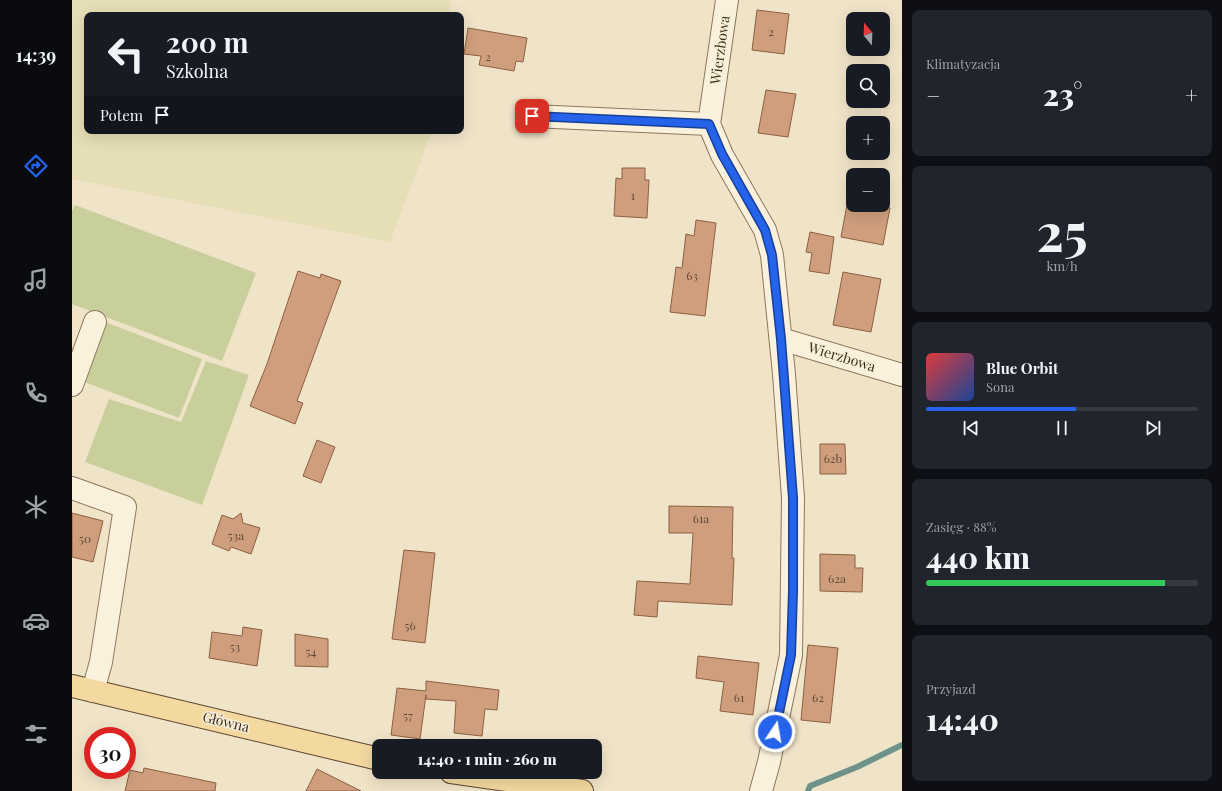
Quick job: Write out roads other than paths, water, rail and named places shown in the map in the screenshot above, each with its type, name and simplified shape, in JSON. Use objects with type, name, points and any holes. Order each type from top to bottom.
[{"type":"main road","name":"Główna","points":[[72,686],[372,757]]},
{"type":"main road","points":[[499,779],[582,791]]},
{"type":"street","name":"Wierzbowa","points":[[709,124],[727,0]]},
{"type":"street","points":[[532,116],[709,124],[722,154],[765,230],[772,255],[781,339],[793,498],[791,655],[769,762],[761,791]]},
{"type":"street","points":[[72,385],[95,322]]},
{"type":"street","name":"Wierzbowa","points":[[781,339],[902,375]]},
{"type":"street","points":[[72,488],[126,507],[101,662],[93,691]]},
{"type":"waterway","points":[[808,791],[810,786],[857,767],[902,745]]}]
